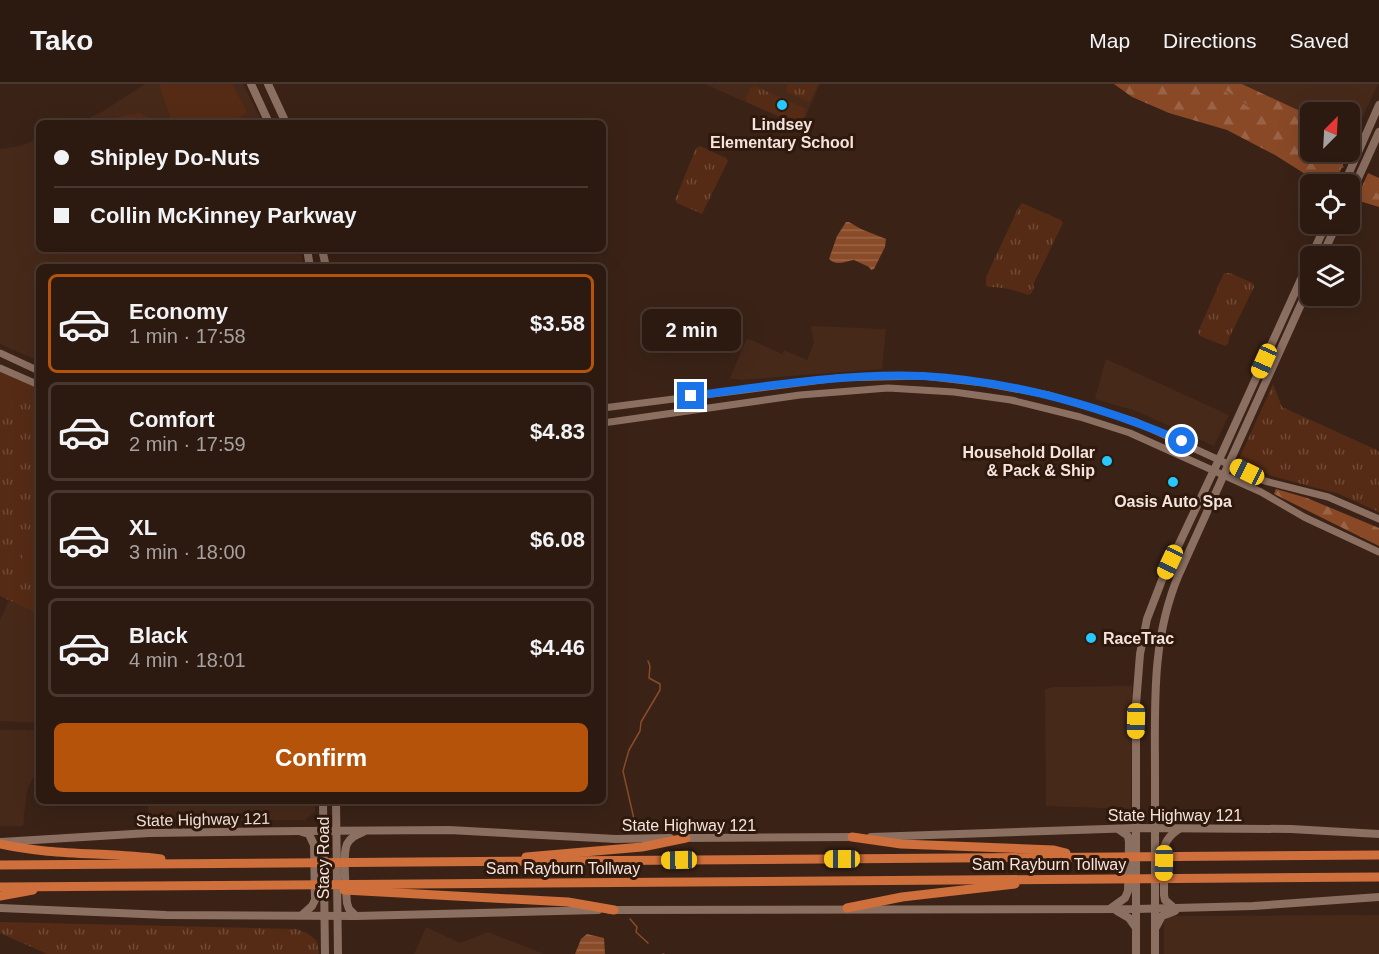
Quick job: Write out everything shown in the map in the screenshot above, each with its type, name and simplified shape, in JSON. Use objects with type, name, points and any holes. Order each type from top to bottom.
[{"type":"highway","points":[[852,837],[901,844],[1054,850],[1086,857]]},
{"type":"highway","points":[[516,862],[528,856],[642,847],[686,838]]},
{"type":"highway","points":[[0,843],[21,849],[133,855],[196,863]]},
{"type":"highway","name":"Sam Rayburn Tollway","points":[[0,865],[1379,855]]},
{"type":"highway","name":"Sam Rayburn Tollway","points":[[0,887],[307,885],[359,888],[1028,879],[1379,878]]},
{"type":"highway","points":[[847,908],[902,897],[1014,884],[1028,879]]},
{"type":"highway","points":[[0,896],[20,894],[48,886]]},
{"type":"highway","points":[[359,888],[568,902],[614,910]]},
{"type":"main road","points":[[252,84],[268,120]]},
{"type":"main road","points":[[268,84],[285,120]]},
{"type":"main road","points":[[1348,174],[1379,105]]},
{"type":"main road","points":[[1360,174],[1379,132]]},
{"type":"main road","points":[[1364,139],[1374,143]]},
{"type":"main road","points":[[1136,954],[1136,705],[1140,654],[1145,629],[1162,580],[1321,234]]},
{"type":"main road","points":[[1155,954],[1155,703],[1157,649],[1162,623],[1174,586],[1300,306]]},
{"type":"main road","points":[[1115,829],[1132,818],[1132,782],[1136,774]]},
{"type":"main road","name":"Stacy Road","points":[[323,804],[325,954]]},
{"type":"main road","name":"Stacy Road","points":[[336,804],[338,954]]},
{"type":"main road","name":"State Highway 121","points":[[0,843],[149,833],[300,831],[481,831],[616,839],[852,837],[1136,828],[1291,829],[1379,834]]},
{"type":"main road","points":[[1174,908],[1165,900],[1164,895],[1164,847],[1166,840],[1180,828]]},
{"type":"main road","points":[[1110,909],[1125,898],[1128,891],[1128,836],[1115,829]]},
{"type":"main road","points":[[300,831],[309,834],[314,845],[315,900],[302,915]]},
{"type":"main road","points":[[356,916],[347,903],[347,844],[353,836],[367,831]]},
{"type":"main road","points":[[0,908],[166,915],[356,916],[614,910],[1195,908],[1379,897]]},
{"type":"main road","points":[[1155,932],[1162,916],[1168,912],[1195,908]]},
{"type":"main road","points":[[1110,909],[1122,912],[1136,928]]},
{"type":"street","points":[[0,353],[36,369]]},
{"type":"street","points":[[0,368],[36,385]]},
{"type":"street","points":[[606,408],[820,380],[876,376],[923,376],[1012,388],[1083,405],[1134,421],[1265,481],[1328,497],[1379,519]]},
{"type":"street","points":[[606,423],[841,390],[903,388],[972,394],[1048,408],[1120,429],[1267,495],[1304,517],[1379,552]]},
{"type":"shaded area","points":[[145,84],[243,84],[261,120],[83,120],[100,113]]},
{"type":"shaded area","name":"Lindsey Elementary School","points":[[705,84],[820,84],[801,127]]},
{"type":"shaded area","points":[[1242,84],[1378,84],[1360,123],[1360,102],[1300,102],[1300,111]]},
{"type":"shaded area","points":[[36,139],[36,252],[301,252],[303,264],[36,264],[36,360],[0,344],[0,149],[20,146]]},
{"type":"shaded area","points":[[846,222],[886,239],[885,247],[874,269],[871,270],[854,260],[838,263],[829,259],[837,236]]},
{"type":"shaded area","points":[[811,326],[886,329],[882,369],[741,380],[730,378],[747,338],[782,354],[784,350],[807,360],[814,343]]},
{"type":"shaded area","points":[[1106,359],[1229,415],[1214,446],[1136,411],[1095,399]]},
{"type":"shaded area","points":[[9,600],[36,613],[36,723],[0,721],[0,620]]},
{"type":"shaded area","points":[[1132,686],[1131,809],[1046,806],[1045,690],[1052,687]]},
{"type":"shaded area","points":[[0,730],[36,730],[36,772],[27,791],[23,826],[0,826]]},
{"type":"shaded area","points":[[148,804],[315,804],[315,812],[305,820],[148,820]]},
{"type":"shaded area","points":[[1379,915],[1379,954],[1164,954],[1164,921],[1170,916]]},
{"type":"shaded area","points":[[426,927],[460,943],[488,932],[544,954],[414,954]]},
{"type":"shaded area","points":[[587,934],[604,938],[605,954],[575,954],[581,939]]},
{"type":"green space","points":[[159,84],[232,84],[247,112],[235,120],[171,120]]},
{"type":"green space","points":[[788,84],[818,84],[809,102],[787,92]]},
{"type":"green space","points":[[1114,84],[1242,84],[1300,111],[1300,162],[1344,162],[1339,174],[1305,174],[1227,130],[1169,113],[1132,97]]},
{"type":"green space","points":[[755,86],[804,108],[805,113],[801,123],[798,124],[747,102],[746,97],[751,87]]},
{"type":"green space","points":[[139,113],[150,120],[108,120]]},
{"type":"green space","points":[[700,146],[728,161],[702,214],[675,200],[696,148]]},
{"type":"green space","points":[[1368,173],[1379,178],[1379,207],[1360,201],[1360,191]]},
{"type":"green space","points":[[1022,203],[1061,220],[1063,223],[1033,285],[1032,293],[1028,295],[986,285],[986,277],[1016,211]]},
{"type":"green space","points":[[1224,273],[1230,273],[1253,283],[1254,287],[1228,344],[1225,346],[1200,336],[1198,332]]},
{"type":"green space","points":[[0,371],[36,387],[36,613],[0,596]]},
{"type":"green space","points":[[0,382],[15,389],[0,423]]},
{"type":"green space","points":[[1273,384],[1282,407],[1379,451],[1379,512],[1339,494],[1272,476],[1238,461]]},
{"type":"green space","points":[[1276,489],[1307,498],[1379,528],[1379,546],[1274,494]]},
{"type":"green space","points":[[36,528],[36,578],[17,569]]},
{"type":"green space","points":[[0,922],[296,929],[307,933],[317,941],[319,954],[47,954],[0,933]]},
{"type":"waterway","points":[[1215,84],[1300,140]]},
{"type":"waterway","points":[[1335,162],[1343,167]]},
{"type":"waterway","points":[[1365,183],[1379,194]]},
{"type":"waterway","points":[[630,828],[634,819],[623,771],[629,750],[640,731],[641,722],[660,690],[660,684],[649,678],[648,661]]},
{"type":"waterway","points":[[630,919],[637,927],[636,932],[648,943]]},
{"type":"place","name":"Lindsey Elementary School","points":[[782,105]]},
{"type":"place","name":"Household Dollar & Pack & Ship","points":[[1107,461]]},
{"type":"place","name":"Oasis Auto Spa","points":[[1173,482]]},
{"type":"place","name":"RaceTrac","points":[[1091,638]]},
{"type":"route","points":[[691,396],[838,378],[923,376],[956,379],[1049,395],[1134,421],[1182,441]]}]
